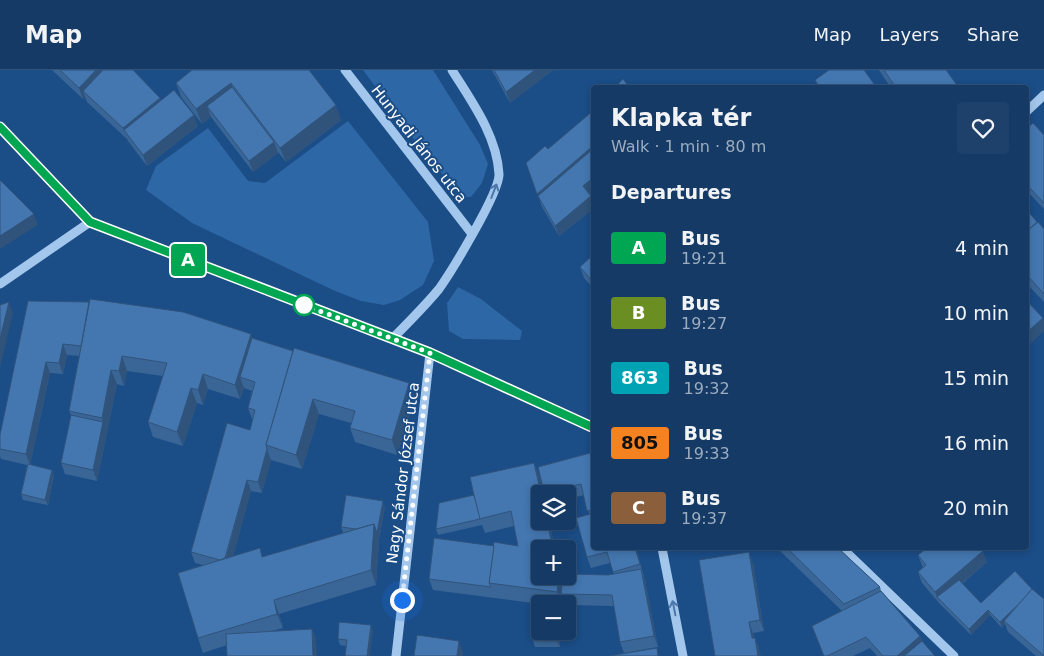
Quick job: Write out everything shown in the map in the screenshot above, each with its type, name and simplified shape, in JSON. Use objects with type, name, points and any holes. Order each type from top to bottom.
[{"type":"street","name":"Hunyadi János utca","points":[[345,70],[472,234]]},
{"type":"street","name":"Hunyadi János utca","points":[[392,339],[423,308],[440,287],[490,202],[499,176],[495,149],[480,114],[452,70]]},
{"type":"street","points":[[1029,109],[1044,95]]},
{"type":"street","points":[[0,127],[90,222],[430,353],[591,427]]},
{"type":"street","points":[[0,284],[90,222]]},
{"type":"street","name":"Nagy Sándor József utca","points":[[396,656],[430,353]]},
{"type":"street","points":[[662,550],[683,656]]},
{"type":"street","points":[[844,550],[954,656]]},
{"type":"shaded area","points":[[363,70],[433,70],[480,145],[488,164],[482,183],[471,197],[461,197],[419,146]]},
{"type":"shaded area","points":[[348,121],[428,222],[434,261],[423,285],[400,300],[384,305],[361,301],[335,291],[192,223],[146,190],[156,166],[208,128],[248,181],[265,183]]},
{"type":"shaded area","points":[[458,287],[481,299],[522,331],[520,340],[463,339],[449,331],[447,303]]},
{"type":"building","points":[[60,70],[96,70],[79,88]]},
{"type":"building","points":[[103,70],[133,70],[160,98],[123,128],[83,91]]},
{"type":"building","points":[[192,70],[309,70],[336,105],[280,148],[231,83],[196,109],[176,83]]},
{"type":"building","points":[[494,70],[535,70],[506,92]]},
{"type":"building","points":[[829,70],[864,70],[875,85],[818,85],[815,80]]},
{"type":"building","points":[[884,70],[946,70],[957,85],[894,85]]},
{"type":"building","points":[[623,79],[628,85],[617,85]]},
{"type":"building","points":[[232,87],[274,142],[249,161],[207,106]]},
{"type":"building","points":[[174,90],[194,115],[143,155],[124,130]]},
{"type":"building","points":[[591,113],[591,148],[537,194],[526,163],[545,146],[548,149]]},
{"type":"building","points":[[1033,123],[1044,135],[1044,203],[1029,187],[1029,126]]},
{"type":"building","points":[[591,151],[591,179],[583,186],[591,196],[555,226],[538,196]]},
{"type":"building","points":[[0,180],[34,214],[0,236]]},
{"type":"building","points":[[1029,213],[1037,222],[1029,229]]},
{"type":"building","points":[[1038,222],[1044,229],[1044,294],[1029,277],[1029,230]]},
{"type":"building","points":[[591,257],[591,280],[580,267]]},
{"type":"building","points":[[90,299],[183,312],[251,334],[235,385],[203,374],[198,390],[191,388],[177,432],[148,422],[167,363],[122,356],[119,371],[111,370],[102,418],[69,411]]},
{"type":"building","points":[[28,301],[89,302],[81,346],[63,344],[59,363],[46,362],[26,454],[0,449],[0,435]]},
{"type":"building","points":[[9,302],[0,339],[0,305]]},
{"type":"building","points":[[1029,303],[1043,318],[1029,330]]},
{"type":"building","points":[[252,338],[293,351],[266,445],[267,449],[258,482],[247,480],[225,558],[220,560],[191,552],[227,423],[250,430],[255,410],[248,408],[255,382],[240,377]]},
{"type":"building","points":[[294,348],[409,383],[392,440],[350,428],[355,411],[313,399],[296,455],[266,445]]},
{"type":"building","points":[[71,415],[103,422],[93,470],[61,463]]},
{"type":"building","points":[[591,453],[591,510],[587,511],[581,484],[542,485],[538,467]]},
{"type":"building","points":[[534,463],[539,485],[531,485],[531,530],[549,530],[551,540],[531,540],[531,585],[558,585],[557,592],[489,583],[494,542],[518,546],[511,511],[479,519],[470,477]]},
{"type":"building","points":[[28,464],[52,470],[45,500],[21,494]]},
{"type":"building","points":[[346,495],[383,501],[377,533],[374,524],[356,529],[341,527]]},
{"type":"building","points":[[474,495],[480,519],[436,529],[439,503]]},
{"type":"building","points":[[591,514],[591,550],[636,550],[640,564],[613,572],[607,552],[587,557],[576,518]]},
{"type":"building","points":[[374,524],[371,570],[274,600],[277,614],[198,638],[178,573],[260,548],[262,557]]},
{"type":"building","points":[[434,538],[494,546],[489,583],[491,587],[429,579]]},
{"type":"building","points":[[789,550],[840,550],[880,587],[844,604]]},
{"type":"building","points":[[924,550],[983,551],[935,592],[918,572],[926,565],[918,555]]},
{"type":"building","points":[[749,552],[760,620],[749,622],[752,638],[755,638],[758,656],[715,656],[699,560]]},
{"type":"building","points":[[641,569],[654,636],[620,642],[612,595],[561,594],[562,585],[576,585],[576,574],[608,575]]},
{"type":"building","points":[[1015,571],[1032,589],[1000,622],[988,610],[969,629],[937,597],[959,580],[981,603]]},
{"type":"building","points":[[1032,589],[1044,599],[1043,655],[1004,621]]},
{"type":"building","points":[[881,591],[920,636],[897,656],[883,656],[866,637],[824,656],[812,626]]},
{"type":"building","points":[[339,622],[371,625],[367,656],[345,656],[347,640],[338,639]]},
{"type":"building","points":[[312,629],[313,656],[227,656],[226,634]]},
{"type":"building","points":[[417,635],[459,641],[457,656],[414,656]]},
{"type":"building","points":[[533,640],[557,640],[557,641]]},
{"type":"building","points":[[922,641],[935,656],[904,656]]},
{"type":"building","points":[[657,648],[658,656],[609,656]]},
{"type":"bus line","name":"A","points":[[0,127],[90,222],[430,353],[591,427]]},
{"type":"route","points":[[304,305],[430,353],[402,600]]}]
